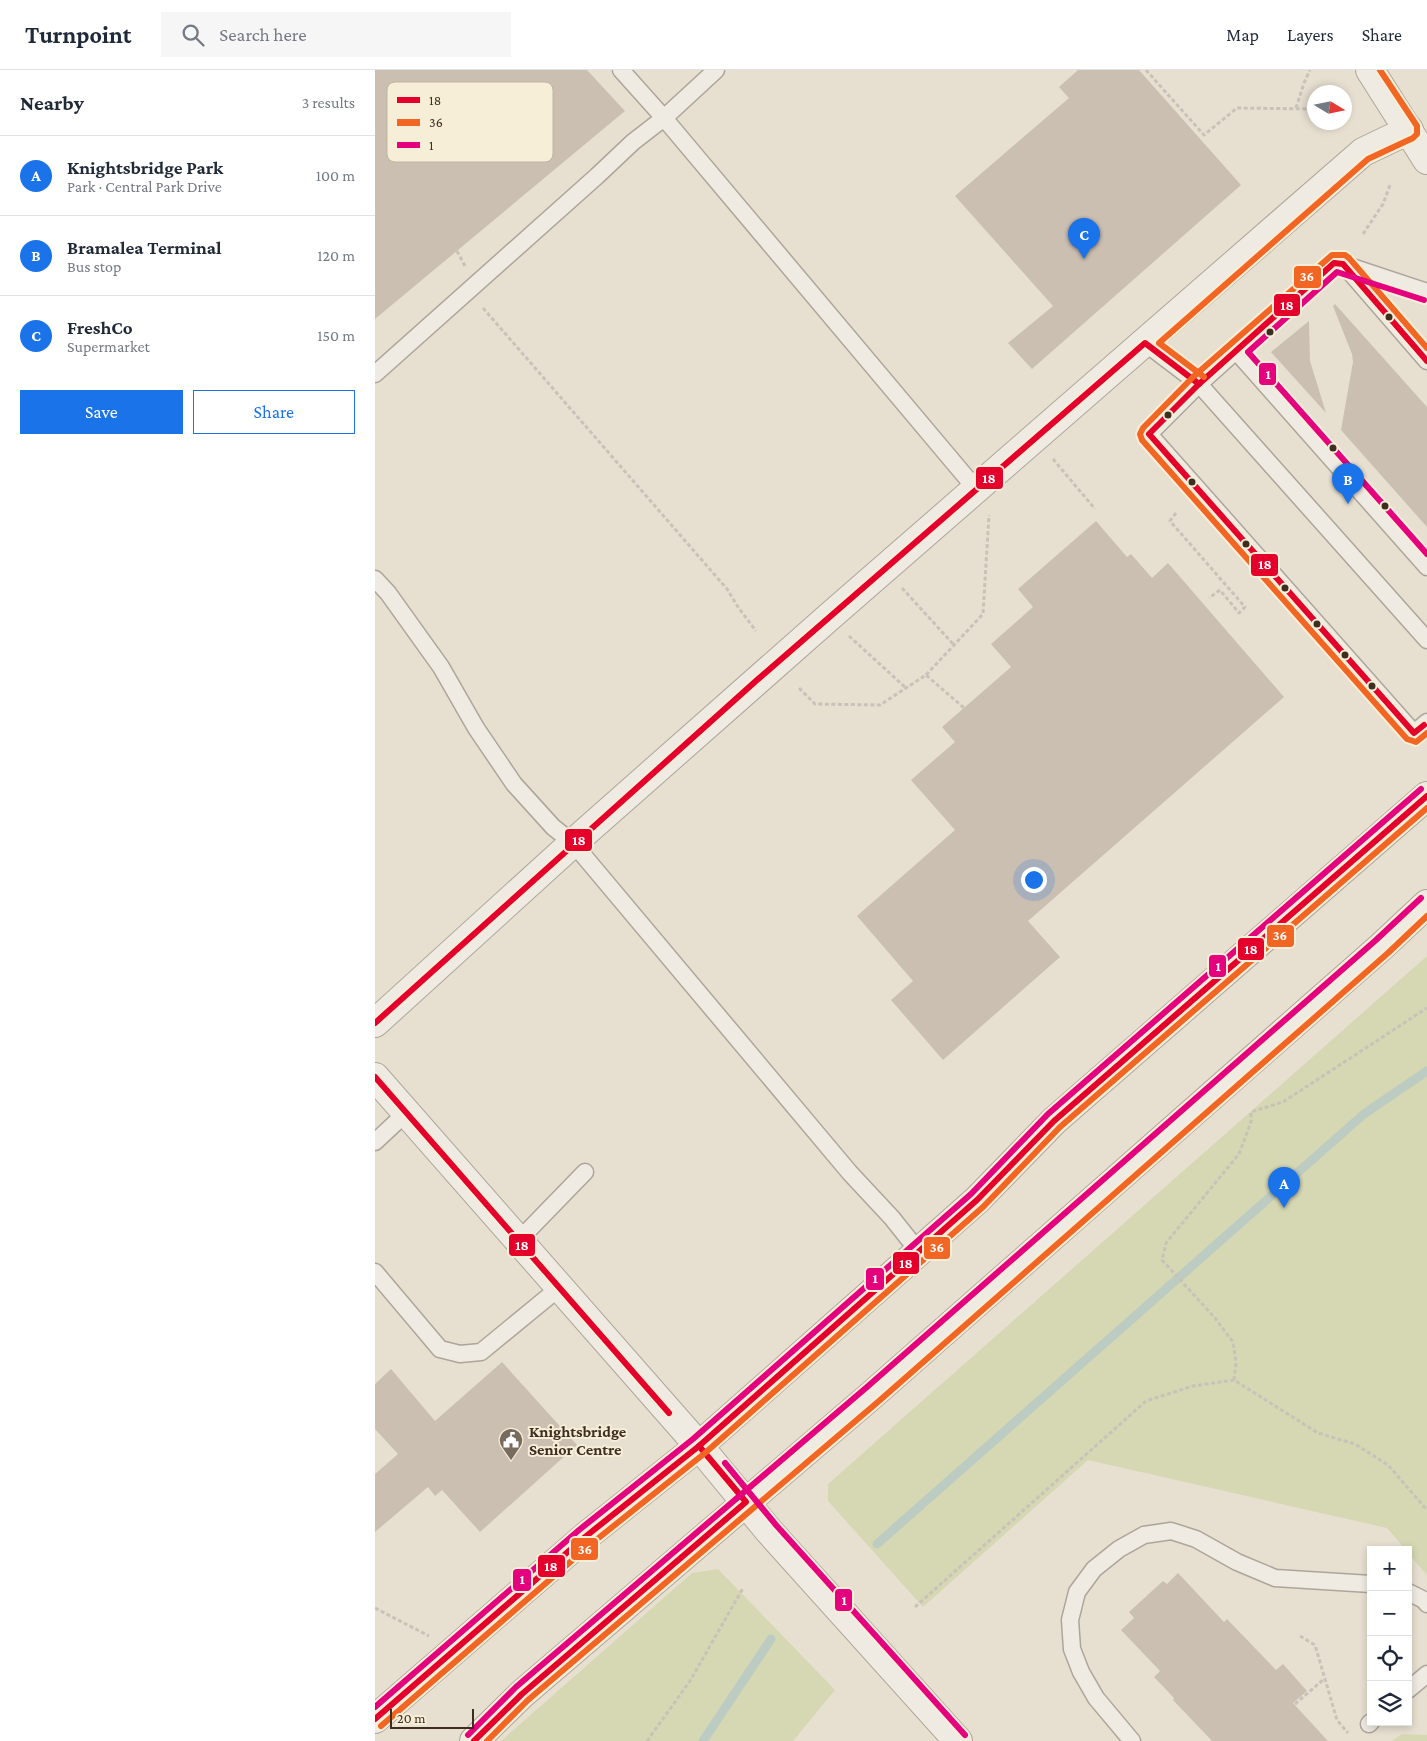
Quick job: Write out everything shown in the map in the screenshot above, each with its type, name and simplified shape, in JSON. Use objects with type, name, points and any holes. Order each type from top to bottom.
[{"type":"street","points":[[1370,70],[1427,160]]},
{"type":"street","points":[[375,1023],[829,617],[1363,152],[1409,130]]},
{"type":"street","points":[[375,1719],[585,1537],[699,1446],[977,1200],[1054,1121],[1427,796]]},
{"type":"street","points":[[474,1741],[522,1694],[865,1401],[1382,946],[1427,904]]},
{"type":"street","points":[[375,1077],[699,1446],[769,1530],[958,1741]]},
{"type":"lane","points":[[621,70],[984,482]]},
{"type":"lane","points":[[375,374],[716,70]]},
{"type":"lane","points":[[1426,725],[1414,733],[1149,434],[1199,384],[1333,263],[1343,264],[1427,292]]},
{"type":"lane","points":[[1343,264],[1427,361]]},
{"type":"lane","points":[[1145,343],[1199,384],[1427,640]]},
{"type":"lane","points":[[1236,351],[1427,567]]},
{"type":"lane","points":[[375,579],[388,593],[441,667],[475,728],[514,784],[553,827],[573,844],[919,1252]]},
{"type":"lane","points":[[375,1142],[406,1113]]},
{"type":"lane","points":[[518,1241],[585,1172]]},
{"type":"lane","points":[[375,1272],[440,1349],[460,1354],[481,1352],[559,1288]]},
{"type":"lane","points":[[1132,1741],[1095,1698],[1071,1650],[1070,1620],[1077,1592],[1094,1569],[1119,1549],[1144,1535],[1171,1532],[1196,1539],[1237,1562],[1275,1578],[1367,1584]]},
{"type":"lane","points":[[1412,1594],[1424,1600],[1427,1604]]},
{"type":"lane","points":[[1412,1687],[1427,1674]]},
{"type":"path","points":[[1146,70],[1204,135],[1237,108],[1307,109]]},
{"type":"path","points":[[1296,108],[1310,70]]},
{"type":"path","points":[[1363,234],[1383,204],[1390,185]]},
{"type":"path","points":[[483,307],[727,589],[737,607],[756,631]]},
{"type":"path","points":[[1035,437],[1095,508]]},
{"type":"path","points":[[799,688],[815,704],[880,705],[926,675],[983,614],[984,482]]},
{"type":"path","points":[[1176,513],[1170,521],[1245,606],[1239,613],[1220,590],[1209,598]]},
{"type":"path","points":[[884,569],[954,645]]},
{"type":"path","points":[[829,617],[906,688]]},
{"type":"path","points":[[926,675],[964,708]]},
{"type":"path","points":[[1234,1380],[1236,1362],[1233,1342],[1201,1300],[1163,1260],[1166,1243],[1239,1154],[1251,1122],[1251,1112],[1283,1102],[1427,1008]]},
{"type":"path","points":[[915,1607],[1145,1401],[1193,1386],[1234,1380],[1318,1433],[1355,1444],[1388,1465],[1427,1510]]},
{"type":"path","points":[[647,1741],[690,1681],[743,1588]]},
{"type":"path","points":[[375,1608],[433,1638]]},
{"type":"path","points":[[1300,1636],[1315,1646],[1337,1720],[1349,1734]]},
{"type":"path","points":[[1295,1704],[1324,1679]]},
{"type":"green space","points":[[1427,956],[1427,1575],[1412,1558],[1412,1546],[1403,1546],[1387,1528],[1088,1460],[923,1607],[828,1501],[828,1484]]},
{"type":"green space","points":[[718,1569],[835,1690],[793,1741],[501,1741],[692,1573]]},
{"type":"green space","points":[[1402,1734],[1427,1735],[1427,1741],[1392,1741]]},
{"type":"building","points":[[375,70],[587,70],[625,111],[375,319]]},
{"type":"building","points":[[1078,70],[1139,70],[1241,185],[1032,369],[1008,343],[1053,306],[955,196],[1069,98],[1059,87]]},
{"type":"building","points":[[1335,304],[1427,407],[1427,527],[1341,430],[1353,362],[1352,354],[1333,306]]},
{"type":"building","points":[[1309,321],[1310,361],[1326,413],[1271,352]]},
{"type":"building","points":[[1096,521],[1127,557],[1131,554],[1152,578],[1168,563],[1284,697],[1028,921],[1060,957],[943,1060],[891,1000],[913,981],[857,916],[955,830],[911,780],[955,742],[942,727],[1011,667],[991,644],[1033,607],[1018,589]]},
{"type":"building","points":[[502,1362],[577,1445],[480,1532],[442,1490],[435,1496],[428,1487],[375,1532],[375,1474],[398,1454],[375,1429],[375,1384],[391,1369],[435,1421]]},
{"type":"building","points":[[1178,1573],[1224,1622],[1227,1619],[1276,1670],[1283,1664],[1307,1691],[1293,1703],[1328,1741],[1212,1741],[1173,1700],[1174,1698],[1154,1677],[1160,1671],[1121,1630],[1134,1618],[1129,1612],[1163,1581],[1167,1584]]},
{"type":"waterway","points":[[877,1544],[1364,1114],[1427,1071]]},
{"type":"waterway","points":[[703,1741],[771,1639]]},
{"type":"transit line","name":"36","points":[[1204,377],[1159,343],[1368,159],[1413,138],[1417,134],[1417,126],[1380,70]]},
{"type":"transit line","name":"36","points":[[1427,348],[1349,258],[1345,255],[1332,255],[1193,377],[1143,428],[1140,434],[1142,440],[1407,739],[1416,742],[1427,733]]},
{"type":"transit line","name":"18","points":[[1424,725],[1414,733],[1149,434],[1199,384],[1334,263],[1343,264],[1427,361]]},
{"type":"transit line","name":"1","points":[[1424,300],[1337,272],[1248,352],[1427,554]]},
{"type":"transit line","name":"18","points":[[375,1023],[757,680],[1145,343],[1199,384]]},
{"type":"transit line","name":"1","points":[[375,1707],[579,1530],[693,1439],[971,1194],[1048,1114],[1421,789]]},
{"type":"transit line","name":"18","points":[[375,1719],[585,1537],[699,1446],[977,1200],[1054,1121],[1427,796]]},
{"type":"transit line","name":"36","points":[[381,1726],[591,1544],[705,1453],[983,1207],[1060,1127],[1427,808]]},
{"type":"transit line","name":"1","points":[[468,1735],[516,1687],[867,1387],[1376,940],[1421,898]]},
{"type":"transit line","name":"36","points":[[487,1741],[528,1700],[879,1401],[1388,953],[1427,916]]},
{"type":"transit line","name":"18","points":[[375,1077],[669,1413]]},
{"type":"transit line","name":"18","points":[[474,1741],[522,1694],[746,1502],[699,1446]]},
{"type":"transit line","name":"1","points":[[725,1463],[776,1525],[965,1735]]},
{"type":"place","name":"FreshCo","points":[[1084,259]]},
{"type":"place","name":"Bramalea Terminal","points":[[1348,504]]},
{"type":"place","name":"Knightsbridge Park","points":[[1284,1208]]},
{"type":"place","name":"Knightsbridge Senior Centre","points":[[511,1461]]}]
